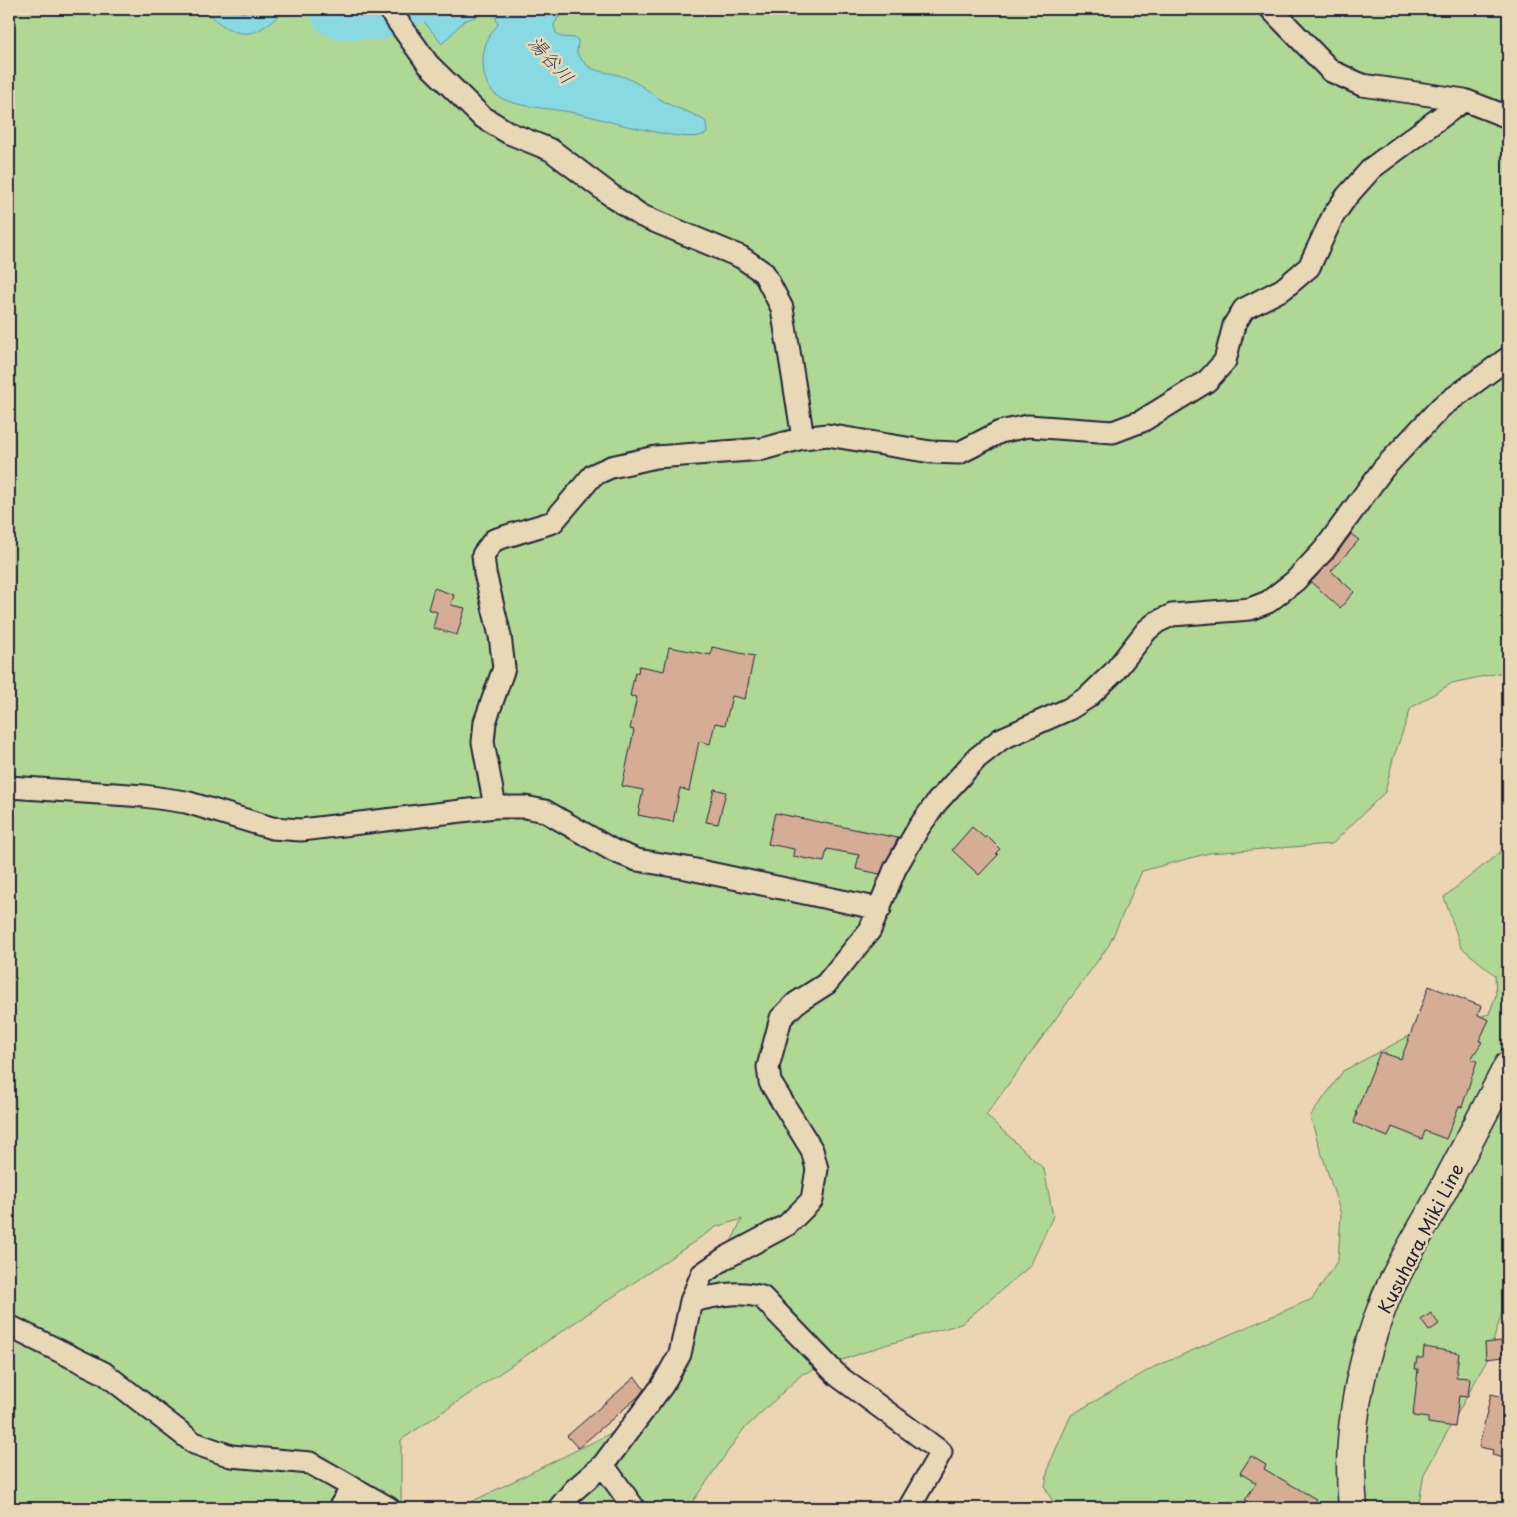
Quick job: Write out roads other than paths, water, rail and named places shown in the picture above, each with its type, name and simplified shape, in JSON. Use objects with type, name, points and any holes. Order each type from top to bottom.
[{"type":"main road","name":"Kusuhara Miki Line","points":[[1352,1508],[1350,1477],[1352,1434],[1358,1391],[1369,1344],[1387,1296],[1508,1066]]},
{"type":"street","points":[[389,9],[428,64],[481,116],[509,133],[551,150],[642,216],[741,257],[764,273],[782,308],[803,438]]},
{"type":"street","points":[[1271,9],[1331,71],[1362,85],[1464,100],[1508,117]]},
{"type":"street","points":[[495,807],[483,742],[485,722],[504,668],[500,636],[485,573],[483,556],[494,540],[553,522],[592,476],[611,467],[656,456],[763,449],[803,438],[827,435],[931,452],[959,453],[1000,432],[1028,426],[1114,432],[1142,421],[1207,381],[1225,361],[1234,324],[1244,309],[1284,289],[1308,267],[1333,216],[1347,196],[1372,168],[1464,100]]},
{"type":"street","points":[[559,1508],[574,1490],[603,1464],[662,1386],[680,1354],[691,1302],[702,1274],[725,1258],[787,1225],[812,1200],[816,1169],[812,1150],[770,1082],[768,1067],[781,1018],[796,1003],[826,984],[865,937],[880,909],[895,869],[919,827],[937,802],[977,758],[1001,739],[1069,709],[1088,697],[1114,672],[1147,630],[1157,622],[1172,615],[1250,609],[1268,602],[1295,581],[1324,550],[1383,469],[1441,407],[1508,358]]},
{"type":"street","points":[[9,787],[178,800],[272,828],[301,830],[495,807],[525,806],[545,811],[614,851],[637,860],[686,868],[880,909]]},
{"type":"street","points":[[691,1302],[729,1293],[744,1292],[762,1297],[838,1376],[941,1452],[909,1508]]},
{"type":"street","points":[[9,1326],[104,1373],[194,1443],[231,1456],[310,1463],[389,1508]]},
{"type":"street","points":[[603,1464],[634,1508]]},
{"type":"street","points":[[339,1508],[353,1487]]},
{"type":"water","points":[[206,9],[235,9],[243,13],[252,9],[307,9],[287,12],[259,30],[244,33],[236,32],[222,25]]},
{"type":"water","points":[[404,9],[595,9],[559,16],[554,25],[556,33],[561,37],[576,38],[578,41],[577,53],[588,66],[629,79],[668,104],[697,116],[706,122],[707,133],[692,137],[671,135],[577,113],[517,104],[506,100],[492,91],[487,84],[484,72],[484,49],[489,36],[498,25],[495,14],[488,12],[464,21],[442,44],[418,14],[409,16]]},
{"type":"waterway","name":"湯谷川","points":[[322,9],[327,21],[341,26],[380,27],[421,9]]}]
